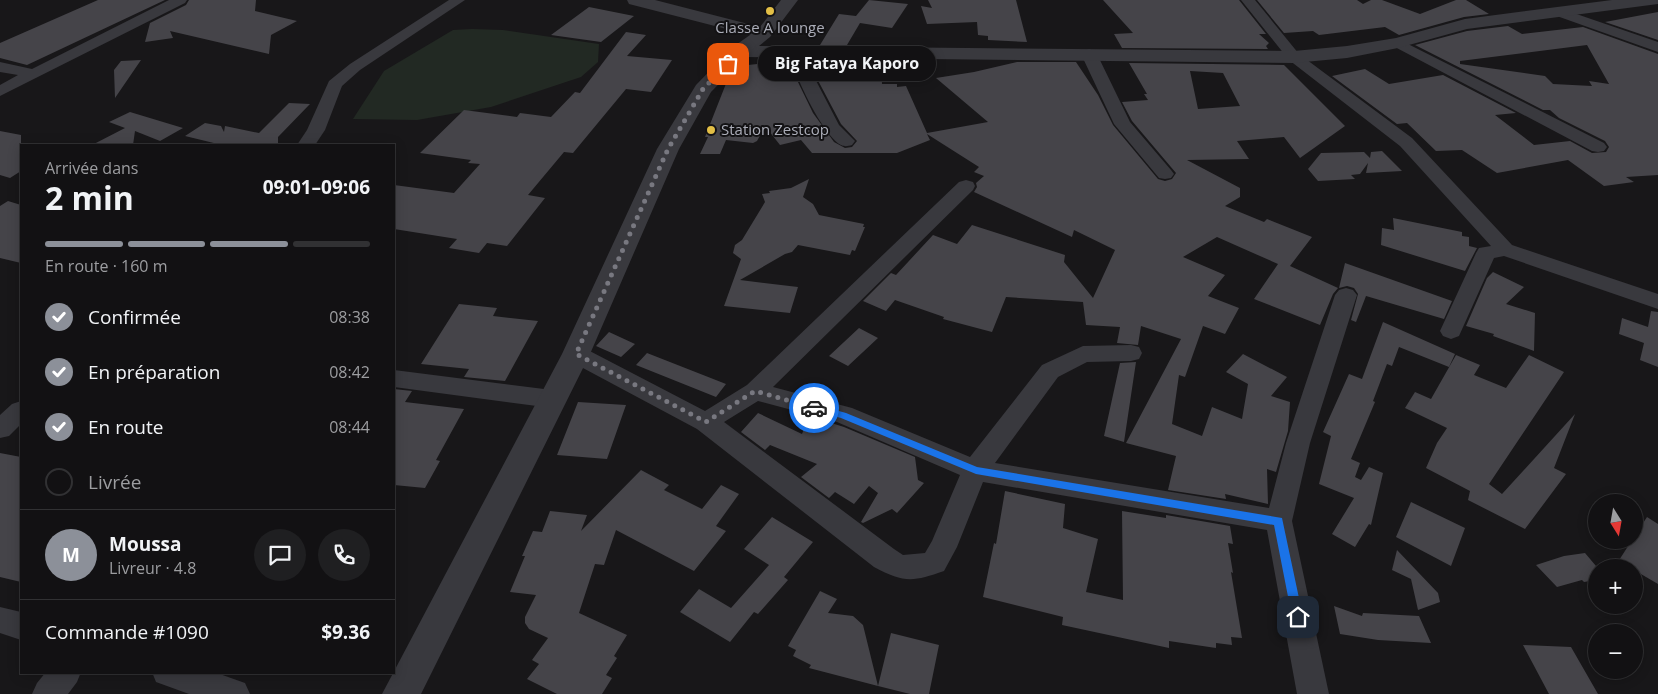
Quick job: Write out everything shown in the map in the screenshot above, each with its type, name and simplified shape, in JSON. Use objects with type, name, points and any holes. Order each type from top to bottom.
[{"type":"street","points":[[0,91],[180,0]]},
{"type":"street","points":[[307,144],[316,130],[335,84],[355,67],[458,0]]},
{"type":"street","points":[[635,0],[764,33]]},
{"type":"street","points":[[401,694],[576,354],[668,149],[703,89],[740,51],[764,33],[790,0]]},
{"type":"street","points":[[1248,0],[1294,57],[1406,142],[1505,249],[1658,302]]},
{"type":"street","points":[[740,51],[1294,57],[1347,52],[1398,43],[1465,24],[1592,6],[1652,0]]},
{"type":"street","points":[[1559,12],[1658,47]]},
{"type":"street","points":[[1398,43],[1598,147]]},
{"type":"street","points":[[803,53],[803,71],[832,128],[846,142]]},
{"type":"street","points":[[1089,54],[1122,124],[1165,174]]},
{"type":"street","points":[[0,67],[34,74]]},
{"type":"street","points":[[706,422],[755,391],[966,186]]},
{"type":"street","points":[[1451,331],[1486,253],[1505,249]]},
{"type":"street","points":[[1313,694],[1279,521],[1298,443],[1346,295]]},
{"type":"street","points":[[576,354],[706,422],[884,558],[900,567],[918,567],[934,562],[943,547],[976,470],[1050,371],[1083,354],[1131,353]]},
{"type":"street","points":[[395,378],[552,399]]},
{"type":"street","points":[[755,391],[843,416],[976,470],[1279,521]]},
{"type":"street","points":[[0,429],[20,411]]},
{"type":"street","points":[[0,620],[20,626]]},
{"type":"street","points":[[48,694],[64,674]]},
{"type":"street","points":[[173,674],[234,694]]},
{"type":"shaded area","points":[[453,30],[503,30],[599,44],[598,62],[581,77],[491,107],[417,120],[353,119],[384,71]]},
{"type":"building","points":[[98,0],[165,0],[27,65],[0,58],[0,43]]},
{"type":"building","points":[[189,0],[256,0],[255,11],[297,21],[271,35],[269,54],[170,31],[173,38],[145,42],[150,23],[186,5]]},
{"type":"building","points":[[869,0],[908,4],[892,28],[860,23],[847,45],[820,45],[839,14],[856,16]]},
{"type":"building","points":[[928,0],[1016,0],[1027,42],[988,40],[988,36],[978,35],[977,22],[927,24],[921,6],[932,8]]},
{"type":"building","points":[[1103,0],[1239,0],[1266,34],[1259,34],[1269,43],[1266,46],[1268,49],[1122,48],[1114,34],[1133,33]]},
{"type":"building","points":[[1257,0],[1357,0],[1363,4],[1371,0],[1382,0],[1420,14],[1456,0],[1466,0],[1489,14],[1464,17],[1399,35],[1385,27],[1319,35],[1313,31],[1284,33]]},
{"type":"building","points":[[589,7],[634,16],[601,42],[551,35]]},
{"type":"building","points":[[1658,12],[1658,40],[1605,22]]},
{"type":"building","points":[[1508,26],[1522,34],[1583,27],[1658,54],[1658,175],[1626,177],[1634,182],[1604,186],[1568,160],[1497,173],[1462,150],[1436,151],[1407,123],[1397,124],[1332,76],[1365,69],[1389,84],[1443,75],[1516,113],[1495,115],[1534,145],[1570,141],[1592,153],[1606,152],[1609,147],[1605,141],[1559,118],[1550,110],[1543,110],[1415,45],[1467,31]],"holes":[[[1587,45],[1609,84],[1589,81],[1592,86],[1553,84],[1545,76],[1460,64],[1460,61]]]},
{"type":"building","points":[[626,32],[646,35],[627,56],[672,60],[651,92],[626,89],[573,153],[564,152],[528,195],[545,198],[507,246],[487,243],[479,253],[449,248],[457,239],[395,229],[395,185],[454,193],[480,164],[468,163],[471,160],[420,153],[464,110],[517,117],[520,113],[551,117],[575,92],[580,93]]},
{"type":"building","points":[[141,60],[115,98],[114,70],[121,61]]},
{"type":"building","points":[[793,60],[797,80],[813,113],[834,142],[845,148],[852,147],[857,141],[841,124],[813,71],[813,60],[881,62],[882,84],[897,84],[897,87],[906,86],[927,133],[988,122],[936,78],[1017,62],[1076,62],[1098,95],[1113,125],[1158,179],[1165,181],[1172,179],[1176,173],[1132,121],[1122,102],[1148,100],[1144,94],[1147,94],[1129,63],[1284,65],[1345,126],[1300,158],[1284,137],[1237,141],[1249,159],[1187,160],[1240,188],[1240,197],[1225,206],[1264,222],[1267,219],[1312,237],[1290,266],[1338,288],[1333,294],[1320,325],[1254,299],[1278,264],[1217,237],[1183,257],[1225,275],[1208,296],[1239,308],[1225,334],[1203,326],[1185,377],[1179,375],[1172,424],[1202,436],[1212,407],[1242,419],[1248,384],[1226,372],[1243,354],[1287,377],[1271,396],[1290,402],[1288,431],[1276,472],[1267,469],[1268,504],[1225,494],[1226,499],[1168,490],[1176,456],[1126,443],[1181,339],[1141,326],[1138,345],[1117,343],[1120,327],[1086,325],[1083,302],[1006,297],[992,332],[943,319],[944,317],[895,300],[886,311],[863,301],[891,273],[896,275],[933,235],[957,244],[972,225],[1065,255],[1064,262],[1093,298],[1115,250],[1074,230],[1072,237],[974,192],[977,187],[976,183],[984,176],[974,172],[979,167],[927,134],[930,140],[897,153],[812,153],[801,140],[780,145],[765,126],[757,141],[753,143],[726,140],[720,154],[700,154],[708,137],[705,137],[729,76],[748,65]],"holes":[[[1190,71],[1223,73],[1240,106],[1198,109]]]},
{"type":"building","points":[[289,103],[310,104],[278,137],[278,144],[218,144],[185,136],[205,123],[221,126],[224,132],[225,126],[259,133]]},
{"type":"building","points":[[130,112],[183,128],[160,141],[135,131],[133,144],[94,144],[125,128],[109,122]]},
{"type":"building","points":[[0,131],[21,135],[20,172],[10,178],[0,175]]},
{"type":"building","points":[[1382,151],[1402,171],[1366,173],[1368,163],[1360,174],[1351,175],[1355,179],[1318,181],[1308,169],[1321,153],[1364,152],[1370,158],[1371,152]]},
{"type":"building","points":[[809,179],[803,197],[813,204],[819,215],[864,224],[863,227],[865,227],[855,251],[852,250],[850,255],[798,245],[792,252],[785,254],[740,280],[798,287],[790,313],[724,306],[741,259],[733,253],[735,245],[742,240],[765,202],[762,194],[770,193],[769,191],[791,188]]},
{"type":"building","points":[[8,201],[20,205],[20,263],[0,258],[0,206]]},
{"type":"building","points":[[1393,218],[1462,232],[1462,236],[1469,237],[1469,246],[1477,248],[1465,271],[1381,245],[1382,228],[1394,230]]},
{"type":"building","points":[[1345,263],[1452,301],[1444,319],[1366,296],[1356,322],[1351,320],[1358,294],[1354,288],[1347,286],[1339,288]]},
{"type":"building","points":[[1493,272],[1524,287],[1506,304],[1535,313],[1534,351],[1493,336],[1494,334],[1466,326],[1487,278]]},
{"type":"building","points":[[459,304],[497,308],[493,316],[538,321],[505,381],[464,377],[469,369],[421,364]]},
{"type":"building","points":[[1651,311],[1658,312],[1658,367],[1640,360],[1644,343],[1619,334],[1622,318],[1648,327]]},
{"type":"building","points":[[1383,322],[1455,354],[1449,367],[1399,347],[1392,366],[1387,364],[1373,401],[1375,402],[1351,459],[1360,463],[1355,477],[1361,480],[1369,467],[1383,473],[1371,525],[1369,524],[1355,547],[1332,534],[1354,498],[1319,484],[1331,436],[1323,432],[1349,374],[1362,379]]},
{"type":"building","points":[[859,328],[878,338],[848,366],[829,356]]},
{"type":"building","points":[[609,332],[635,344],[621,357],[596,346]]},
{"type":"building","points":[[647,353],[726,384],[716,397],[636,365]]},
{"type":"building","points":[[1456,355],[1480,365],[1474,375],[1506,388],[1529,355],[1564,372],[1489,484],[1502,494],[1575,414],[1554,468],[1566,474],[1525,529],[1468,500],[1470,491],[1426,468],[1437,443],[1447,428],[1405,408],[1415,392],[1431,399]]},
{"type":"building","points":[[1136,362],[1124,442],[1104,436],[1120,363]]},
{"type":"building","points":[[395,389],[412,391],[405,402],[464,409],[436,460],[440,461],[425,488],[395,485]]},
{"type":"building","points":[[578,402],[626,405],[607,459],[557,455]]},
{"type":"building","points":[[758,413],[802,434],[809,416],[844,427],[915,457],[918,480],[924,483],[897,513],[892,509],[863,523],[861,522],[878,493],[869,486],[854,504],[835,492],[829,498],[801,477],[817,464],[770,445],[765,450],[741,432]]},
{"type":"building","points":[[0,453],[20,457],[20,582],[0,577]]},
{"type":"building","points":[[641,470],[669,485],[664,490],[702,509],[721,485],[739,494],[716,526],[726,531],[694,571],[616,530],[604,565],[595,564],[579,613],[627,635],[614,656],[617,658],[606,675],[612,678],[602,694],[557,694],[527,679],[539,664],[532,660],[548,638],[529,629],[525,623],[525,617],[536,595],[510,592],[525,556],[522,556],[533,531],[542,532],[550,511],[587,515],[581,531]]},
{"type":"building","points":[[1005,491],[1065,504],[1063,528],[1098,539],[1086,592],[1123,600],[1122,511],[1166,518],[1166,515],[1230,526],[1233,544],[1228,543],[1233,573],[1231,572],[1242,638],[1231,637],[1232,645],[1216,643],[1216,648],[1169,641],[1169,648],[1062,625],[1063,617],[983,597],[994,543],[996,544]]},
{"type":"building","points":[[1411,502],[1465,528],[1451,566],[1396,537]]},
{"type":"building","points":[[772,517],[813,542],[784,577],[788,580],[758,614],[754,612],[730,642],[680,612],[699,589],[731,608],[769,565],[744,549]]},
{"type":"building","points":[[1647,517],[1658,524],[1658,584],[1643,575],[1643,559],[1620,559],[1626,549],[1643,549],[1643,523]]},
{"type":"building","points":[[1397,550],[1438,593],[1440,602],[1418,610],[1411,579],[1392,570]]},
{"type":"building","points":[[1585,553],[1590,559],[1588,559],[1588,581],[1584,582],[1582,580],[1557,587],[1536,565],[1564,556]]},
{"type":"building","points":[[820,591],[837,599],[828,613],[853,616],[863,625],[878,686],[809,668],[811,665],[793,656],[796,650],[788,646]]},
{"type":"building","points":[[1334,606],[1362,616],[1363,613],[1419,616],[1431,643],[1378,640],[1340,634]]},
{"type":"building","points":[[891,633],[939,645],[929,694],[910,694],[878,686]]},
{"type":"building","points":[[1523,645],[1571,647],[1598,694],[1549,694]]},
{"type":"way so far","points":[[728,64],[703,89],[668,149],[576,354],[706,422],[755,391],[814,408]]},
{"type":"place","name":"Classe A lounge","points":[[770,11]]},
{"type":"place","name":"Big Fataya Kaporo","points":[[728,64]]},
{"type":"place","name":"Station Zestcop","points":[[711,130]]},
{"type":"route","points":[[814,408],[843,416],[976,470],[1279,521],[1298,617]]}]
